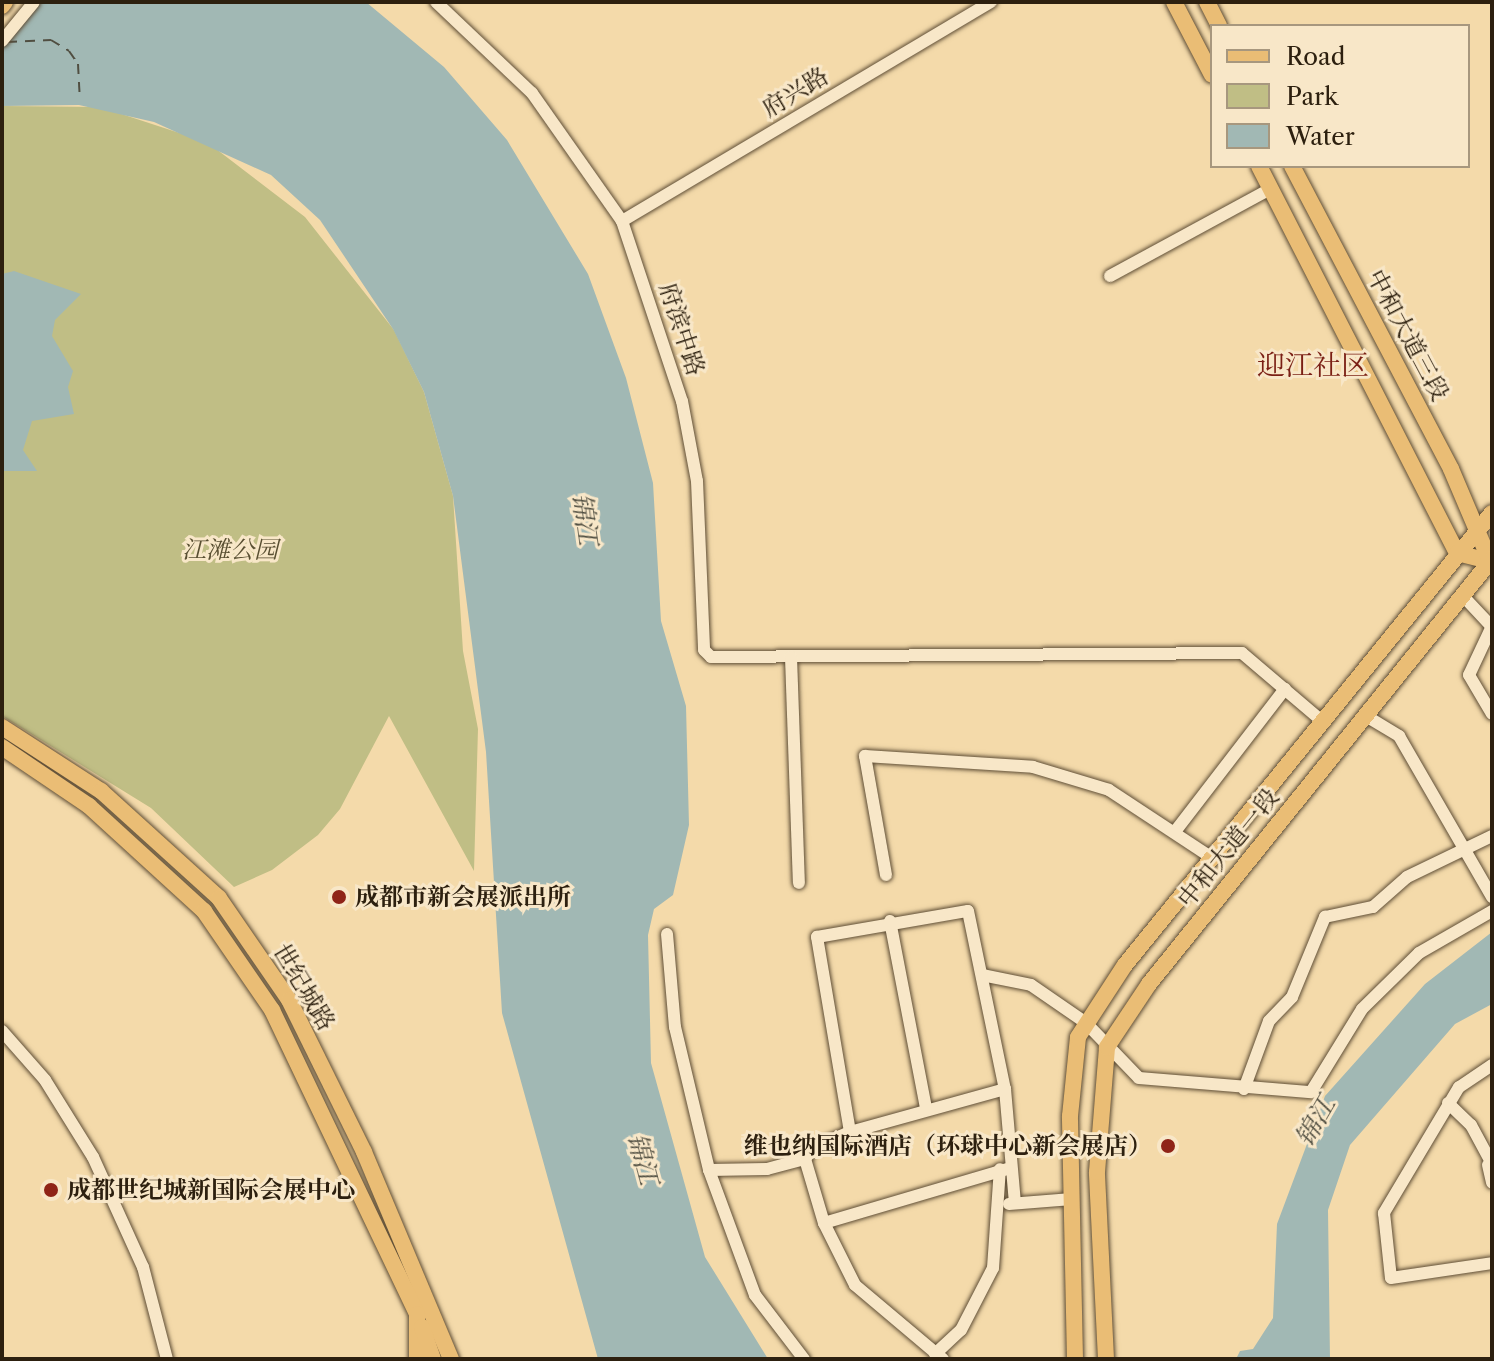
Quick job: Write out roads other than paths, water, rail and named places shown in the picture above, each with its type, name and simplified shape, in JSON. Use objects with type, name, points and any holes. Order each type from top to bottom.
[{"type":"main road","points":[[1174,2],[1210,71]]},
{"type":"main road","points":[[1207,2],[1218,24]]},
{"type":"main road","points":[[1260,168],[1457,553]]},
{"type":"main road","name":"中和大道三段","points":[[1293,168],[1479,527],[1491,560]]},
{"type":"main road","points":[[1075,1359],[1070,1081],[1086,1023],[1212,858],[1492,513]]},
{"type":"main road","points":[[1457,553],[1491,560]]},
{"type":"main road","name":"中和大道一段","points":[[1107,1047],[1149,984],[1491,560]]},
{"type":"main road","name":"世纪城路","points":[[2,727],[101,791],[219,898],[289,1000],[364,1152],[451,1359]]},
{"type":"main road","name":"世纪城路","points":[[2,747],[89,806],[204,911],[272,1010],[417,1314],[417,1359]]},
{"type":"main road","points":[[1106,1359],[1097,1206],[1107,1047]]},
{"type":"main road","points":[[417,1314],[433,1359]]},
{"type":"street","points":[[2,41],[34,2]]},
{"type":"street","name":"府滨中路","points":[[434,2],[455,17],[532,93],[622,221],[684,414],[697,481],[704,650],[719,658],[791,657]]},
{"type":"street","points":[[444,2],[455,17]]},
{"type":"street","name":"府兴路","points":[[622,221],[991,2]]},
{"type":"street","points":[[1110,276],[1270,189]]},
{"type":"street","points":[[1463,596],[1492,626],[1469,675],[1492,714]]},
{"type":"street","points":[[799,883],[791,657],[1242,653],[1322,721]]},
{"type":"street","points":[[1177,829],[1285,689]]},
{"type":"street","points":[[1366,716],[1399,736],[1492,897]]},
{"type":"street","points":[[886,875],[865,756],[1033,767],[1109,790],[1177,829],[1212,858]]},
{"type":"street","points":[[1244,1089],[1269,1021],[1292,997],[1325,917],[1373,907],[1407,877],[1466,852],[1492,836]]},
{"type":"street","points":[[805,1159],[824,1223],[855,1285],[939,1356],[981,1301],[1008,1204],[1014,1169],[1005,1089],[968,911],[890,921],[817,937],[850,1132]]},
{"type":"street","points":[[982,975],[1031,985],[1086,1023],[1139,1078],[1244,1089],[1311,1092],[1362,1009],[1419,953],[1492,911]]},
{"type":"street","points":[[890,921],[926,1108]]},
{"type":"street","points":[[667,934],[677,1042],[709,1170],[755,1295],[804,1359]]},
{"type":"street","points":[[2,1031],[45,1080],[93,1157],[143,1267],[167,1359]]},
{"type":"street","points":[[1492,1065],[1448,1103],[1384,1213],[1391,1278],[1492,1263]]},
{"type":"street","points":[[709,1170],[767,1169],[805,1159],[850,1132],[926,1108],[1005,1089]]},
{"type":"street","points":[[1448,1103],[1471,1125],[1490,1165],[1492,1183]]},
{"type":"street","points":[[824,1223],[1000,1169],[1014,1169]]},
{"type":"street","points":[[1000,1169],[1008,1204]]},
{"type":"street","points":[[1008,1204],[1072,1199]]},
{"type":"water","name":"锦江","points":[[2,2],[366,2],[444,67],[507,140],[588,274],[626,378],[653,483],[661,621],[686,706],[689,825],[673,895],[654,909],[648,935],[651,1063],[705,1257],[768,1359],[598,1359],[502,1013],[486,752],[453,496],[424,392],[393,329],[320,220],[271,175],[154,122],[79,105],[2,106]]},
{"type":"water","points":[[14,271],[81,294],[55,320],[52,336],[73,371],[68,387],[74,414],[32,421],[23,450],[37,471],[2,471],[2,274]]},
{"type":"water","name":"锦江","points":[[1492,932],[1492,1004],[1455,1024],[1350,1145],[1328,1210],[1330,1359],[1236,1359],[1240,1351],[1253,1349],[1273,1318],[1277,1224],[1325,1096],[1425,984]]},
{"type":"place","name":"成都市新会展派出所","points":[[339,897]]},
{"type":"place","name":"维也纳国际酒店（环球中心新会展店）","points":[[1168,1146]]},
{"type":"place","name":"成都世纪城新国际会展中心","points":[[51,1190]]},
{"type":"district","name":"迎江社区","points":[[1313,365]]},
{"type":"park label","name":"江滩公园","points":[[230,550]]}]
